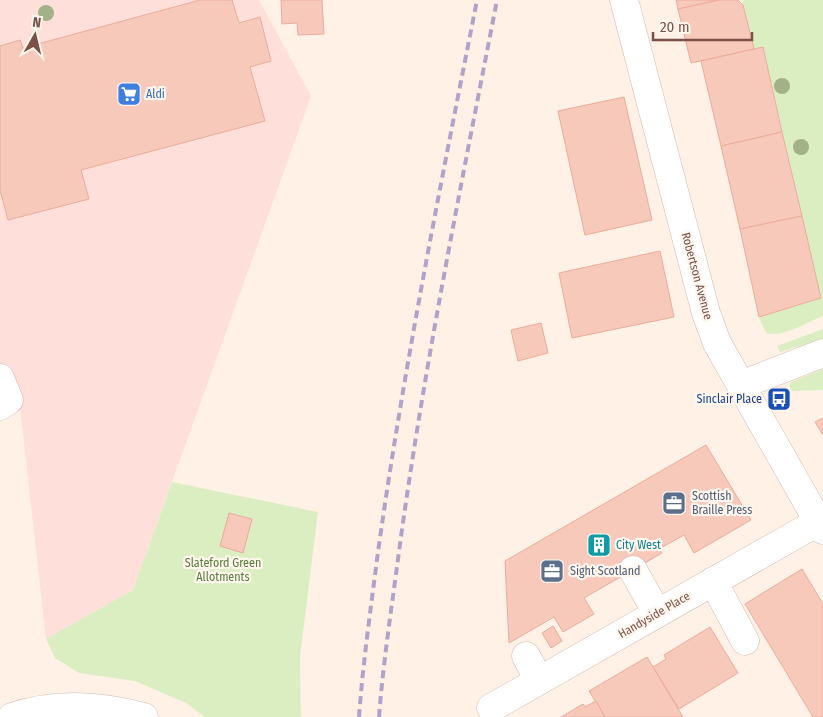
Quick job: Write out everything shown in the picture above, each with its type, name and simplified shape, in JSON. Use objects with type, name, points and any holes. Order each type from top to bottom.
[{"type":"street","name":"Robertson Avenue","points":[[624,0],[706,313],[717,343],[821,526]]},
{"type":"street","points":[[742,385],[823,353]]},
{"type":"street","name":"Handyside Place","points":[[491,708],[713,581],[821,526]]},
{"type":"street","points":[[633,570],[657,613]]},
{"type":"street","points":[[713,581],[745,641]]},
{"type":"street","points":[[526,656],[539,680]]},
{"type":"street","points":[[12,717],[46,708],[86,706],[107,708],[144,717]]},
{"type":"shaded area","points":[[0,0],[259,0],[311,96],[133,590],[46,639],[18,389],[0,382]]},
{"type":"green space","points":[[744,0],[823,0],[823,316],[795,329],[773,334],[766,333],[759,317],[821,298],[763,48],[754,49],[742,3]]},
{"type":"green space","points":[[823,329],[823,339],[780,352],[777,346]]},
{"type":"green space","points":[[823,369],[823,390],[793,391],[790,388],[791,382]]},
{"type":"green space","name":"Slateford Green Allotments","points":[[172,482],[318,512],[300,657],[301,717],[205,717],[186,703],[135,681],[79,673],[55,658],[46,639],[133,590]]},
{"type":"building","name":"Aldi","points":[[200,0],[232,0],[239,23],[260,17],[271,61],[250,67],[265,121],[81,170],[89,199],[8,220],[0,190],[0,46],[20,40],[23,48]]},
{"type":"building","points":[[281,0],[322,0],[324,34],[298,35],[297,23],[282,24]]},
{"type":"building","points":[[676,0],[719,0],[678,9]]},
{"type":"building","points":[[719,0],[738,0],[743,5],[754,49],[691,63],[678,9]]},
{"type":"building","points":[[763,47],[782,132],[721,146],[701,61]]},
{"type":"building","points":[[624,97],[652,220],[585,235],[558,111]]},
{"type":"building","points":[[782,132],[802,216],[740,229],[721,146]]},
{"type":"building","points":[[802,216],[821,298],[759,317],[740,229]]},
{"type":"building","points":[[660,251],[674,317],[572,338],[559,273]]},
{"type":"building","points":[[541,323],[548,353],[518,361],[511,330]]},
{"type":"building","points":[[823,418],[823,435],[815,422]]},
{"type":"building","name":"City West","points":[[706,445],[751,520],[694,553],[684,535],[659,549],[662,553],[584,598],[594,614],[563,632],[554,617],[509,643],[505,561]]},
{"type":"building","points":[[229,513],[252,519],[243,553],[220,546]]},
{"type":"building","points":[[802,569],[823,604],[823,717],[813,717],[745,604]]},
{"type":"building","points":[[553,626],[562,641],[551,648],[542,633]]},
{"type":"building","points":[[710,627],[738,673],[679,709],[653,667],[666,659],[664,655]]},
{"type":"building","points":[[647,657],[683,717],[605,717],[589,691]]},
{"type":"building","points":[[596,701],[605,717],[561,717],[583,704],[585,707]]},
{"type":"railway","points":[[359,717],[378,552],[399,413],[477,0]]},
{"type":"railway","points":[[379,717],[390,618],[419,418],[443,279],[497,0]]},
{"type":"place","name":"Aldi","points":[[129,94]]},
{"type":"place","name":"Sinclair Place","points":[[779,399]]},
{"type":"place","name":"Scottish Braille Press","points":[[674,503]]},
{"type":"place","name":"City West","points":[[599,545]]},
{"type":"place","name":"Sight Scotland","points":[[552,571]]}]
